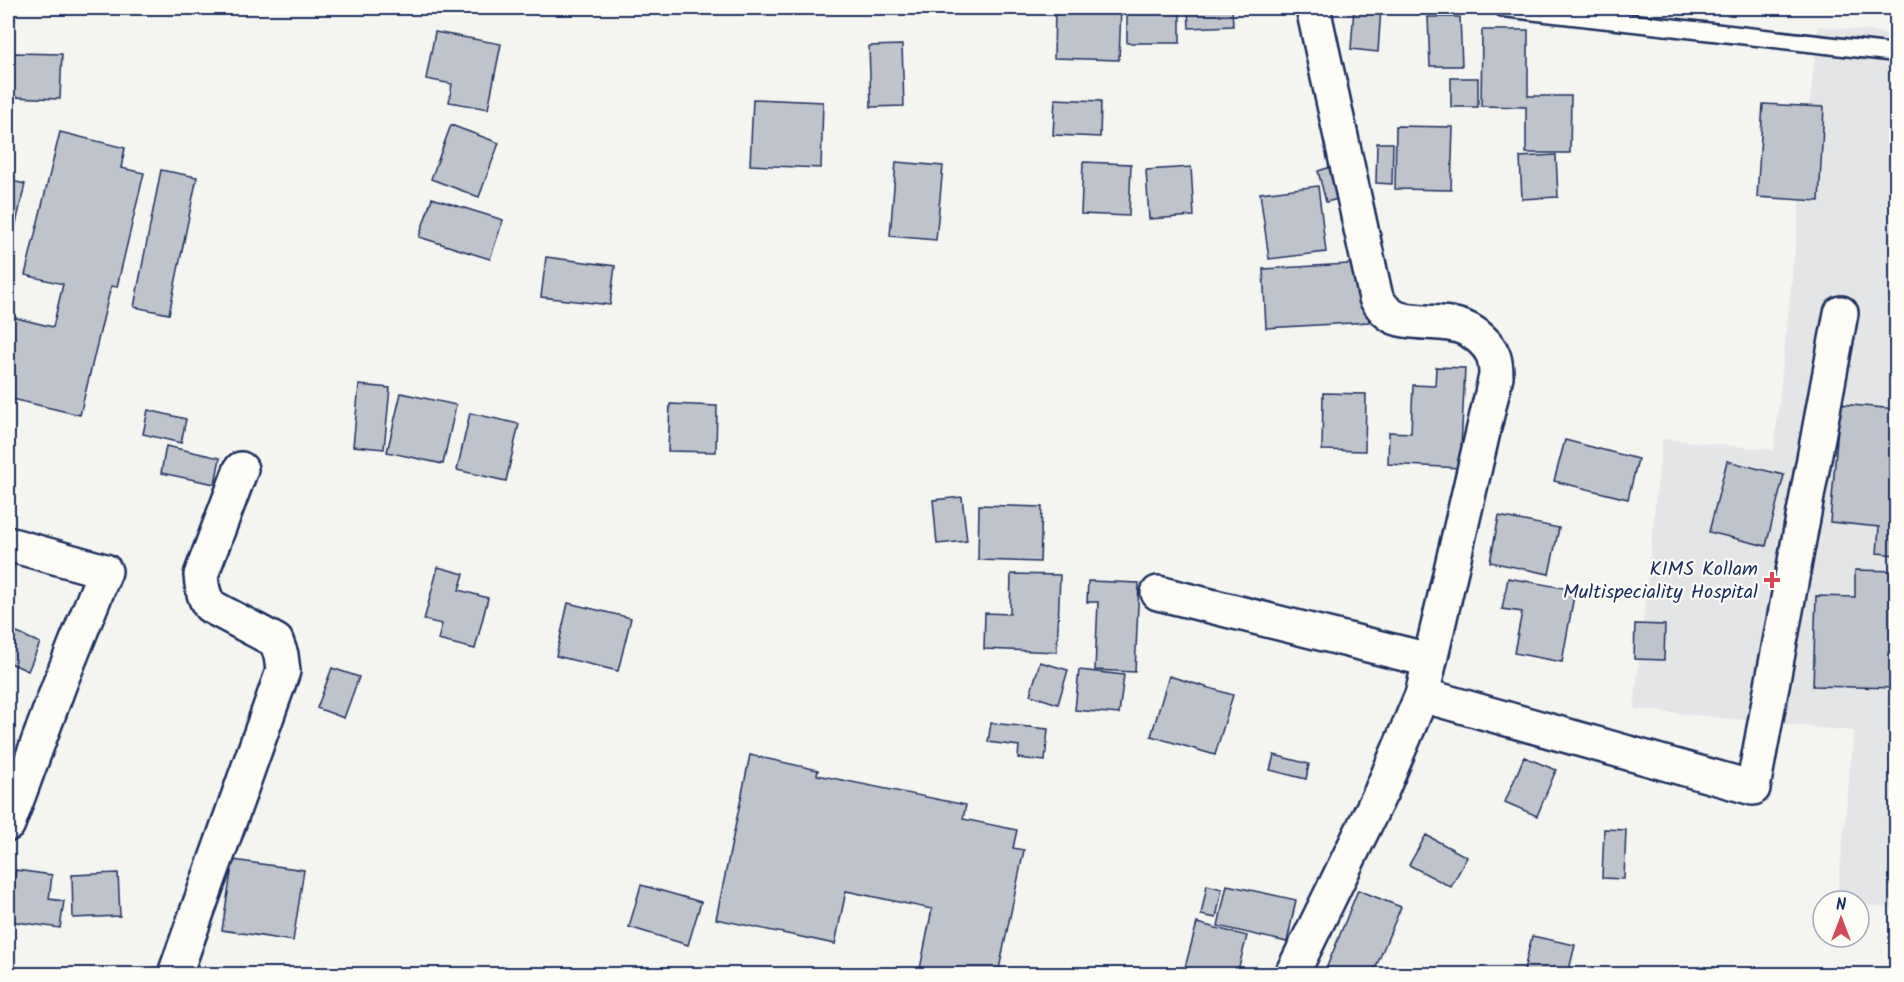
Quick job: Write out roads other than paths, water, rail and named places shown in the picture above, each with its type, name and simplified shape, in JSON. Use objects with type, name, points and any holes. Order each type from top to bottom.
[{"type":"street","points":[[1292,975],[1381,792],[1422,695],[1496,376],[1496,359],[1490,347],[1475,333],[1456,325],[1398,319],[1385,312],[1376,298],[1313,8]]},
{"type":"street","points":[[1422,695],[1753,788],[1840,313]]},
{"type":"street","points":[[175,975],[283,671],[276,641],[210,606],[205,600],[202,587],[201,575],[241,469]]},
{"type":"street","points":[[8,544],[105,571],[60,683],[8,824]]},
{"type":"street","points":[[1158,593],[1429,660]]},
{"type":"lane","points":[[1503,8],[1896,53]]},
{"type":"place","name":"KIMS Kollam Multispeciality Hospital","points":[[1772,580]]}]
